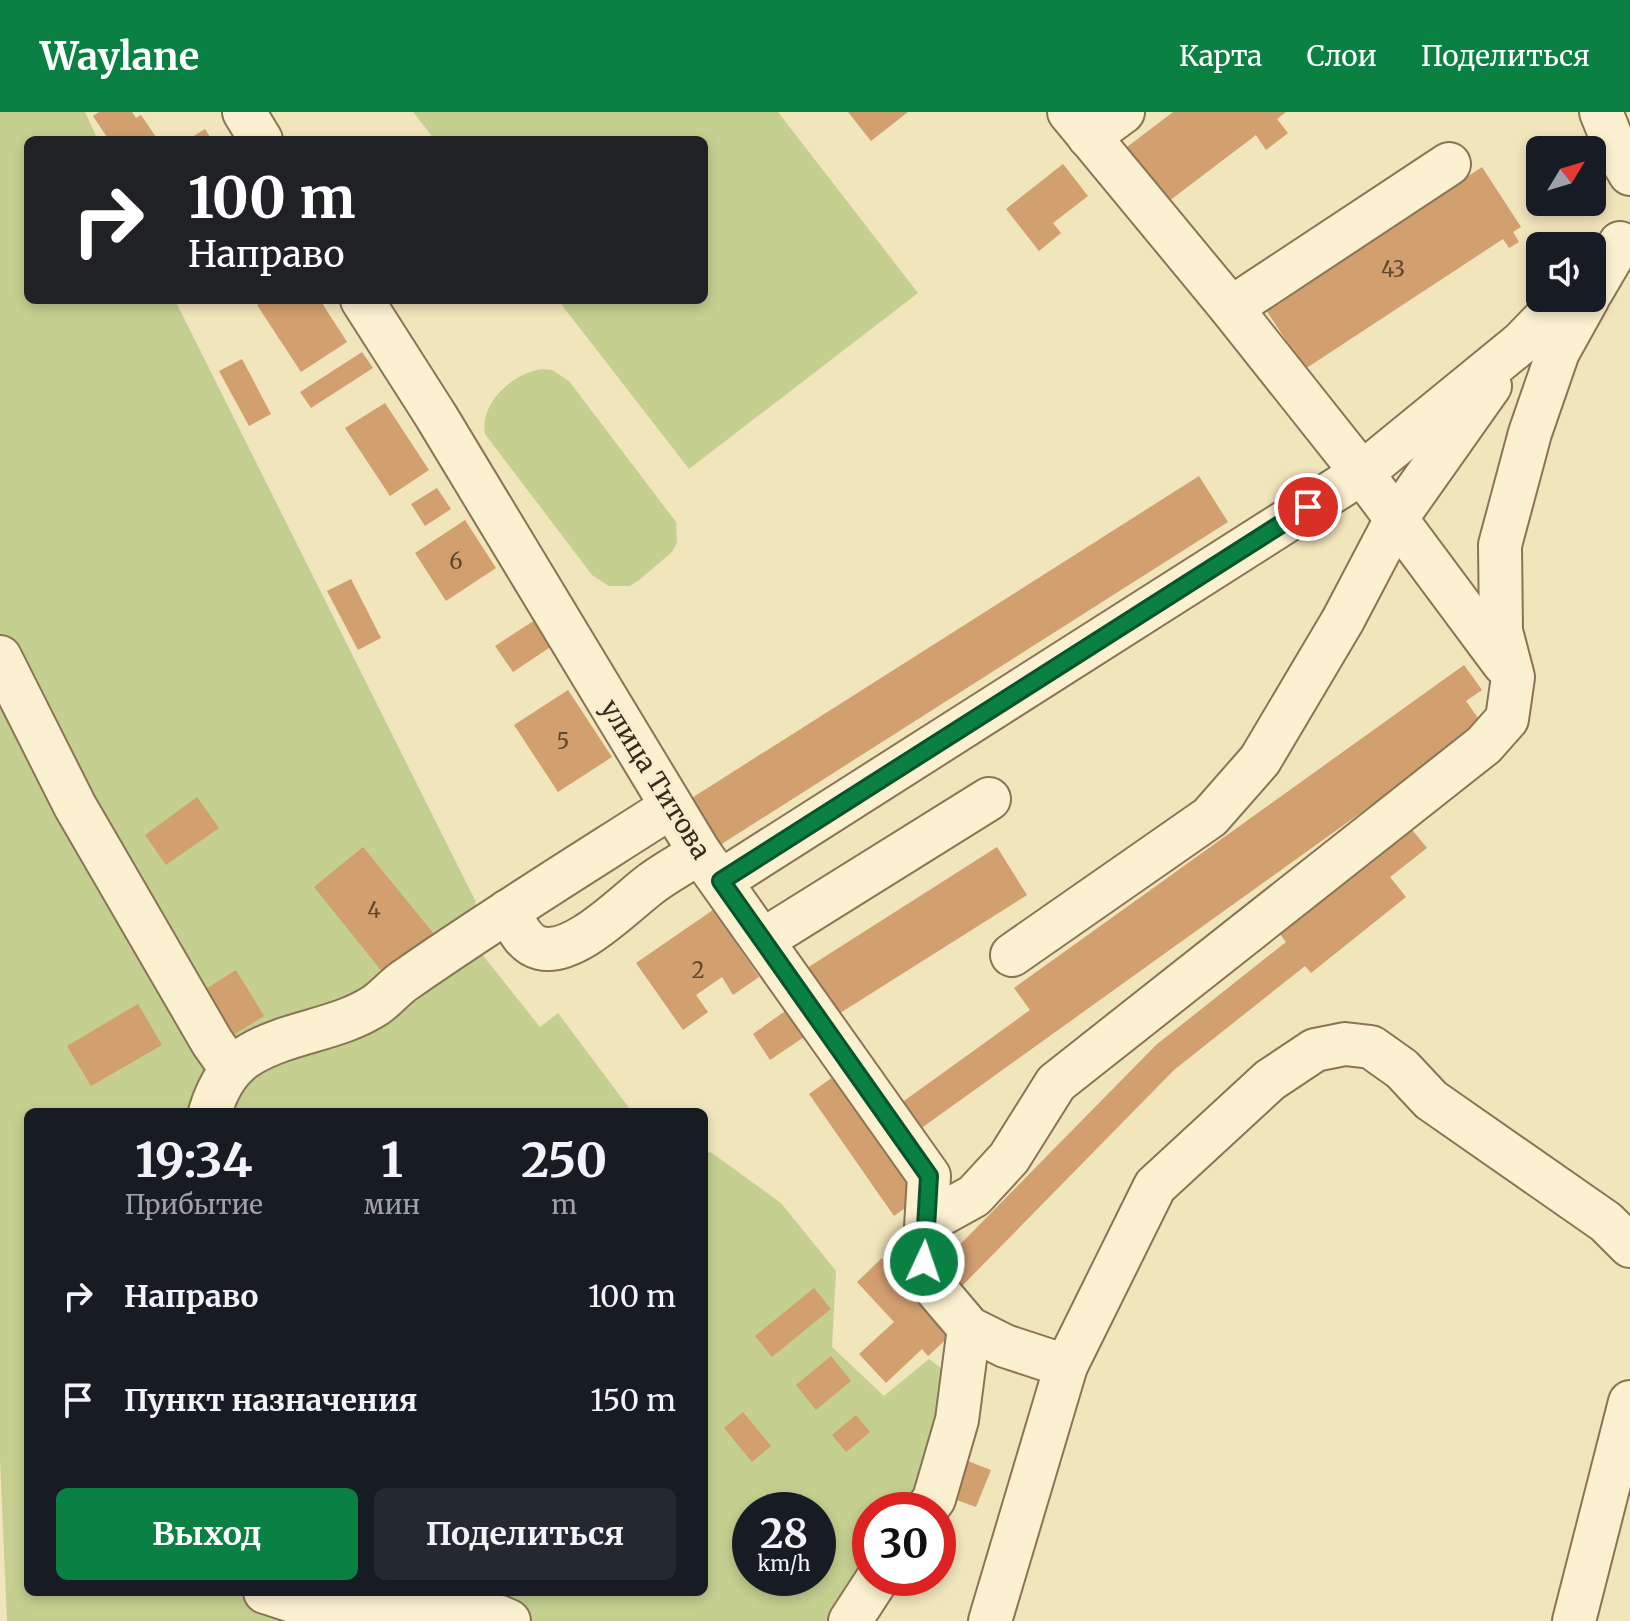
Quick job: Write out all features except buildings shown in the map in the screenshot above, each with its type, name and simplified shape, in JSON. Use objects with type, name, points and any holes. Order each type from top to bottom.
[{"type":"street","points":[[244,112],[259,136]]},
{"type":"street","points":[[1123,112],[1079,124],[1362,473],[1513,677]]},
{"type":"street","points":[[1601,112],[1630,174]]},
{"type":"street","points":[[1231,308],[1449,164]]},
{"type":"street","name":"улица Титова","points":[[365,304],[444,429],[671,807],[710,867],[929,1176],[924,1262],[935,1288],[969,1328],[1005,1346],[1066,1366]]},
{"type":"street","points":[[508,911],[523,937],[541,948],[561,947],[587,935],[658,878],[710,867],[1362,473],[1521,343],[1551,312]]},
{"type":"street","points":[[927,1222],[974,1196],[1009,1158],[1056,1083],[1484,745],[1507,719],[1513,677],[1501,631],[1500,545],[1530,433],[1558,352],[1580,312]]},
{"type":"street","points":[[1012,955],[1210,817],[1260,760],[1343,620],[1396,519],[1521,343]]},
{"type":"street","points":[[0,657],[75,806],[212,1042],[231,1069]]},
{"type":"street","points":[[763,940],[989,799]]},
{"type":"street","points":[[211,1108],[215,1095],[231,1069],[251,1054],[346,1020],[376,1005],[402,983],[508,911],[671,807]]},
{"type":"street","points":[[990,1621],[1066,1366],[1155,1186],[1270,1080],[1315,1050],[1345,1044],[1371,1047],[1402,1069],[1431,1100],[1622,1231]]},
{"type":"street","points":[[936,1492],[957,1420],[969,1328]]},
{"type":"street","points":[[1574,1621],[1630,1402]]},
{"type":"street","points":[[277,1596],[320,1610],[461,1613],[500,1617],[509,1621]]},
{"type":"street","points":[[850,1621],[866,1596]]},
{"type":"green space","points":[[0,112],[85,112],[96,136],[24,136],[24,304],[177,304],[475,900],[481,953],[540,1027],[558,1013],[629,1108],[24,1108],[24,1596],[708,1596],[708,1152],[781,1203],[836,1271],[832,1347],[884,1396],[929,1359],[950,1375],[918,1492],[852,1492],[852,1588],[826,1621],[7,1621],[0,1459]]},
{"type":"green space","points":[[413,112],[778,112],[918,293],[689,469],[561,304],[708,304],[708,136],[432,136]]},
{"type":"green space","points":[[542,369],[552,370],[569,381],[676,522],[677,543],[672,552],[629,586],[609,586],[592,575],[485,434],[487,411],[500,391],[520,376]]},
{"type":"route","points":[[924,1262],[929,1176],[721,881],[1308,507]]}]
